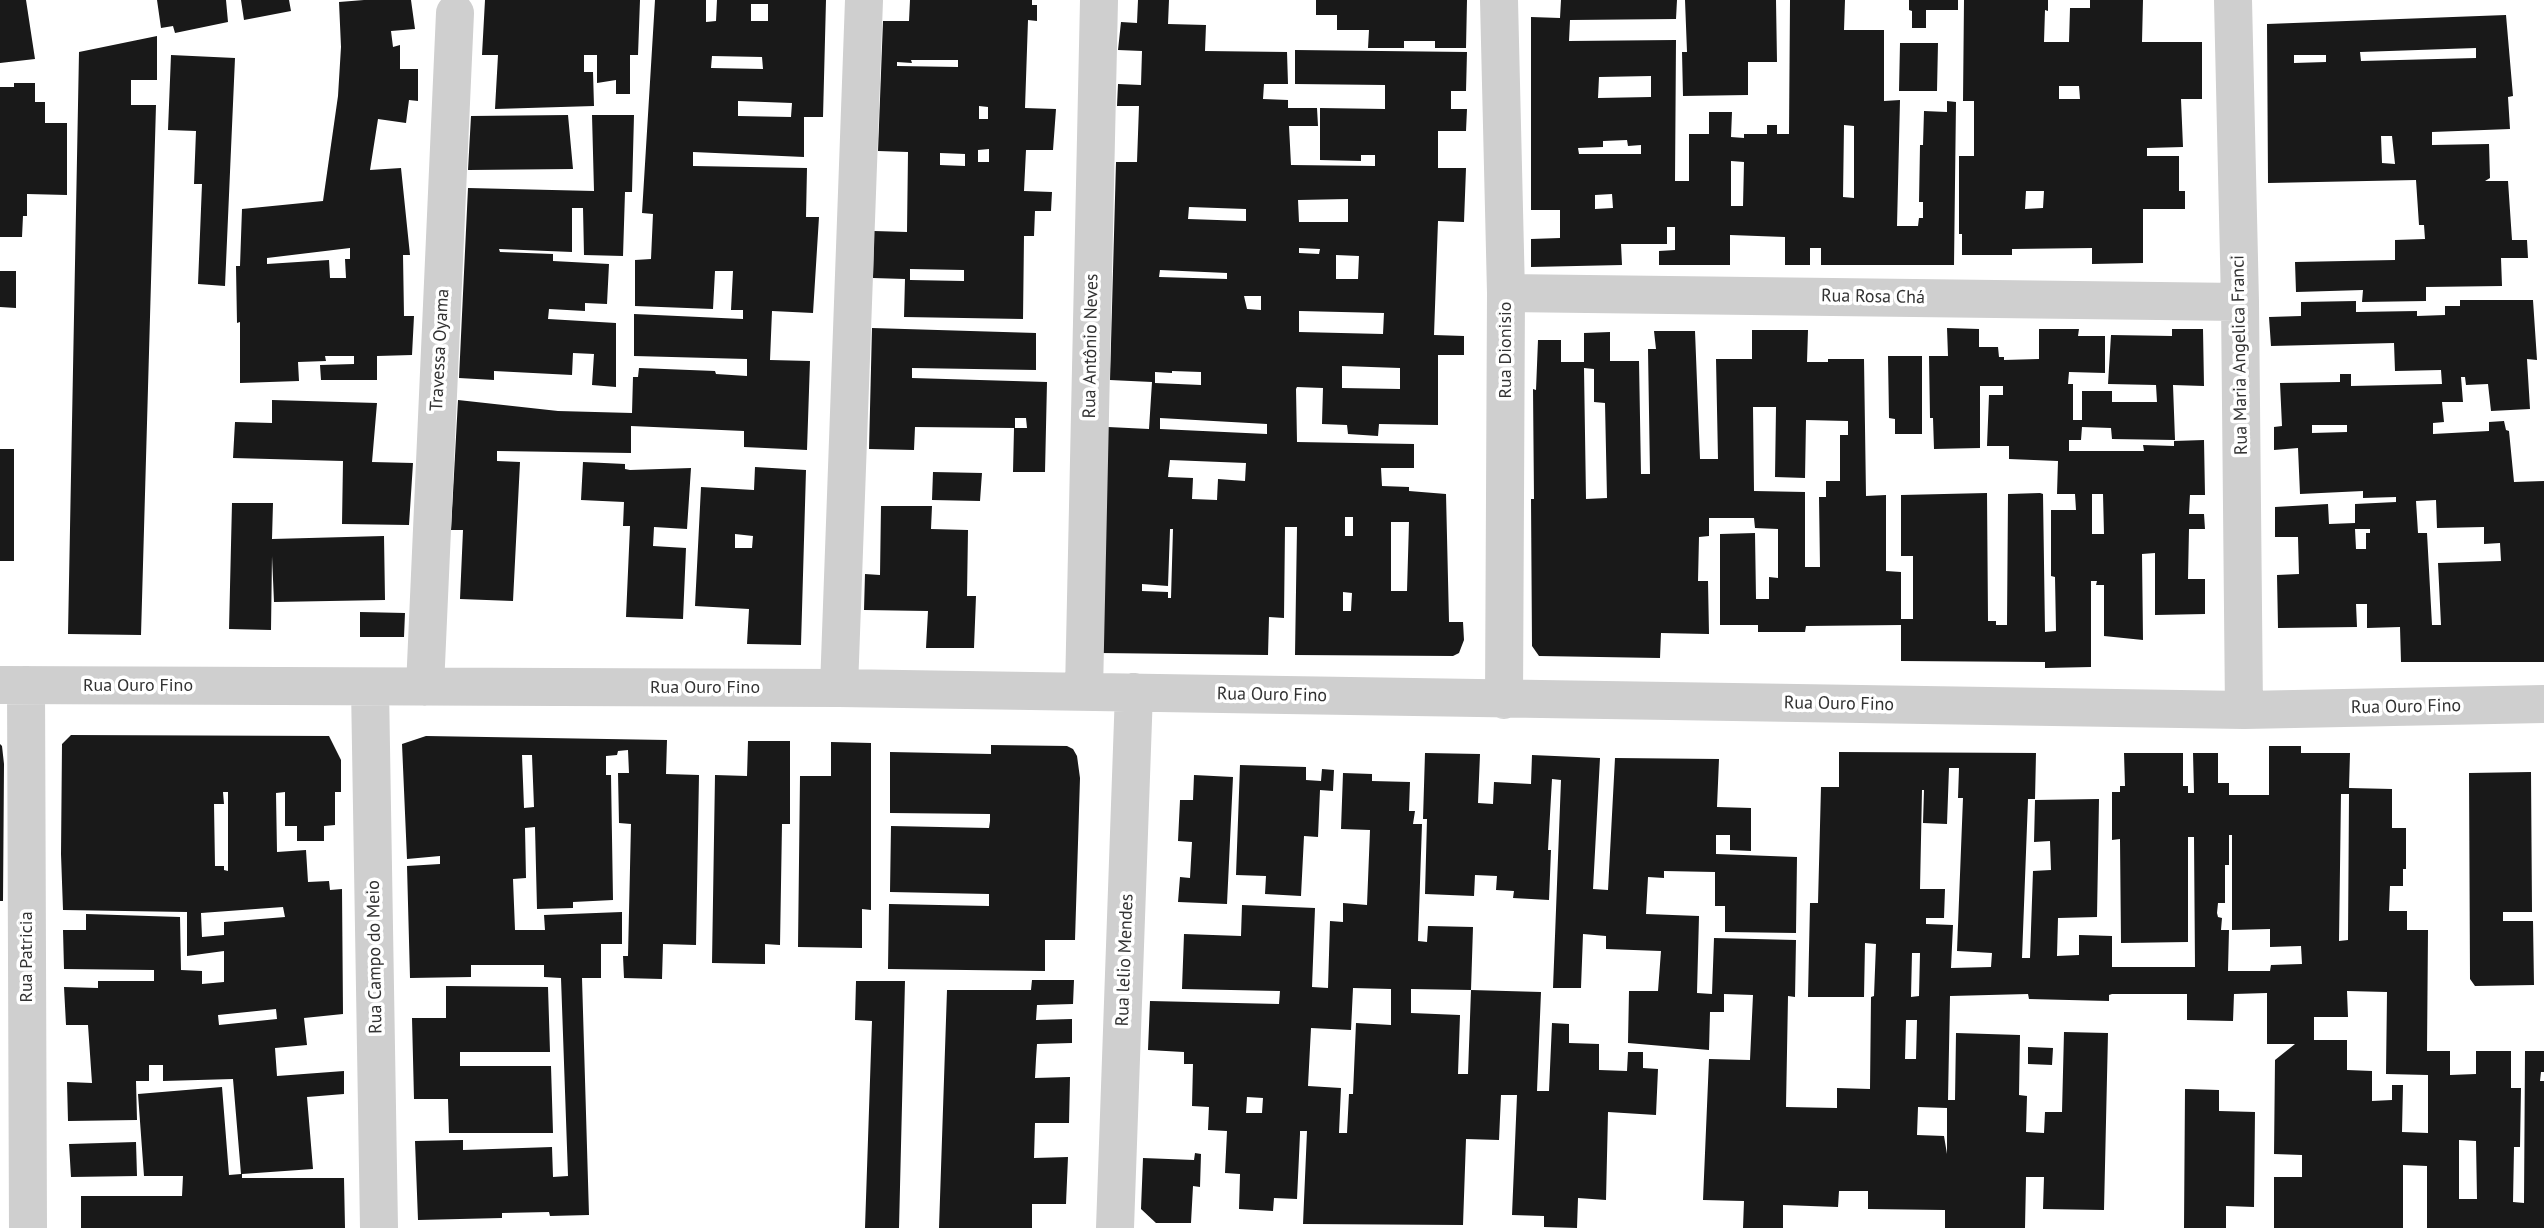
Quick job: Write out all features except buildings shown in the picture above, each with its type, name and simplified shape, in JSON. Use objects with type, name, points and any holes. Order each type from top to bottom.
[{"type":"street","points":[[839,688],[864,0]]},
{"type":"street","name":"Rua Antônio Neves","points":[[1084,691],[1099,0]]},
{"type":"street","name":"Rua Dionisio","points":[[1499,0],[1506,293],[1504,700]]},
{"type":"street","name":"Rua Maria Angelica Franci","points":[[2233,0],[2240,302],[2244,710]]},
{"type":"street","name":"Travessa Oyama","points":[[425,687],[455,13]]},
{"type":"street","name":"Rua Rosa Chá","points":[[1506,293],[2240,302]]},
{"type":"street","name":"Rua Ouro Fino","points":[[13,685],[839,688],[2244,710],[2544,704]]},
{"type":"street","name":"Rua Patricia","points":[[13,685],[28,1228]]},
{"type":"street","name":"Rua Campo do Meio","points":[[370,687],[379,1228]]},
{"type":"street","name":"Rua lelio Mendes","points":[[1115,1228],[1134,692]]}]
